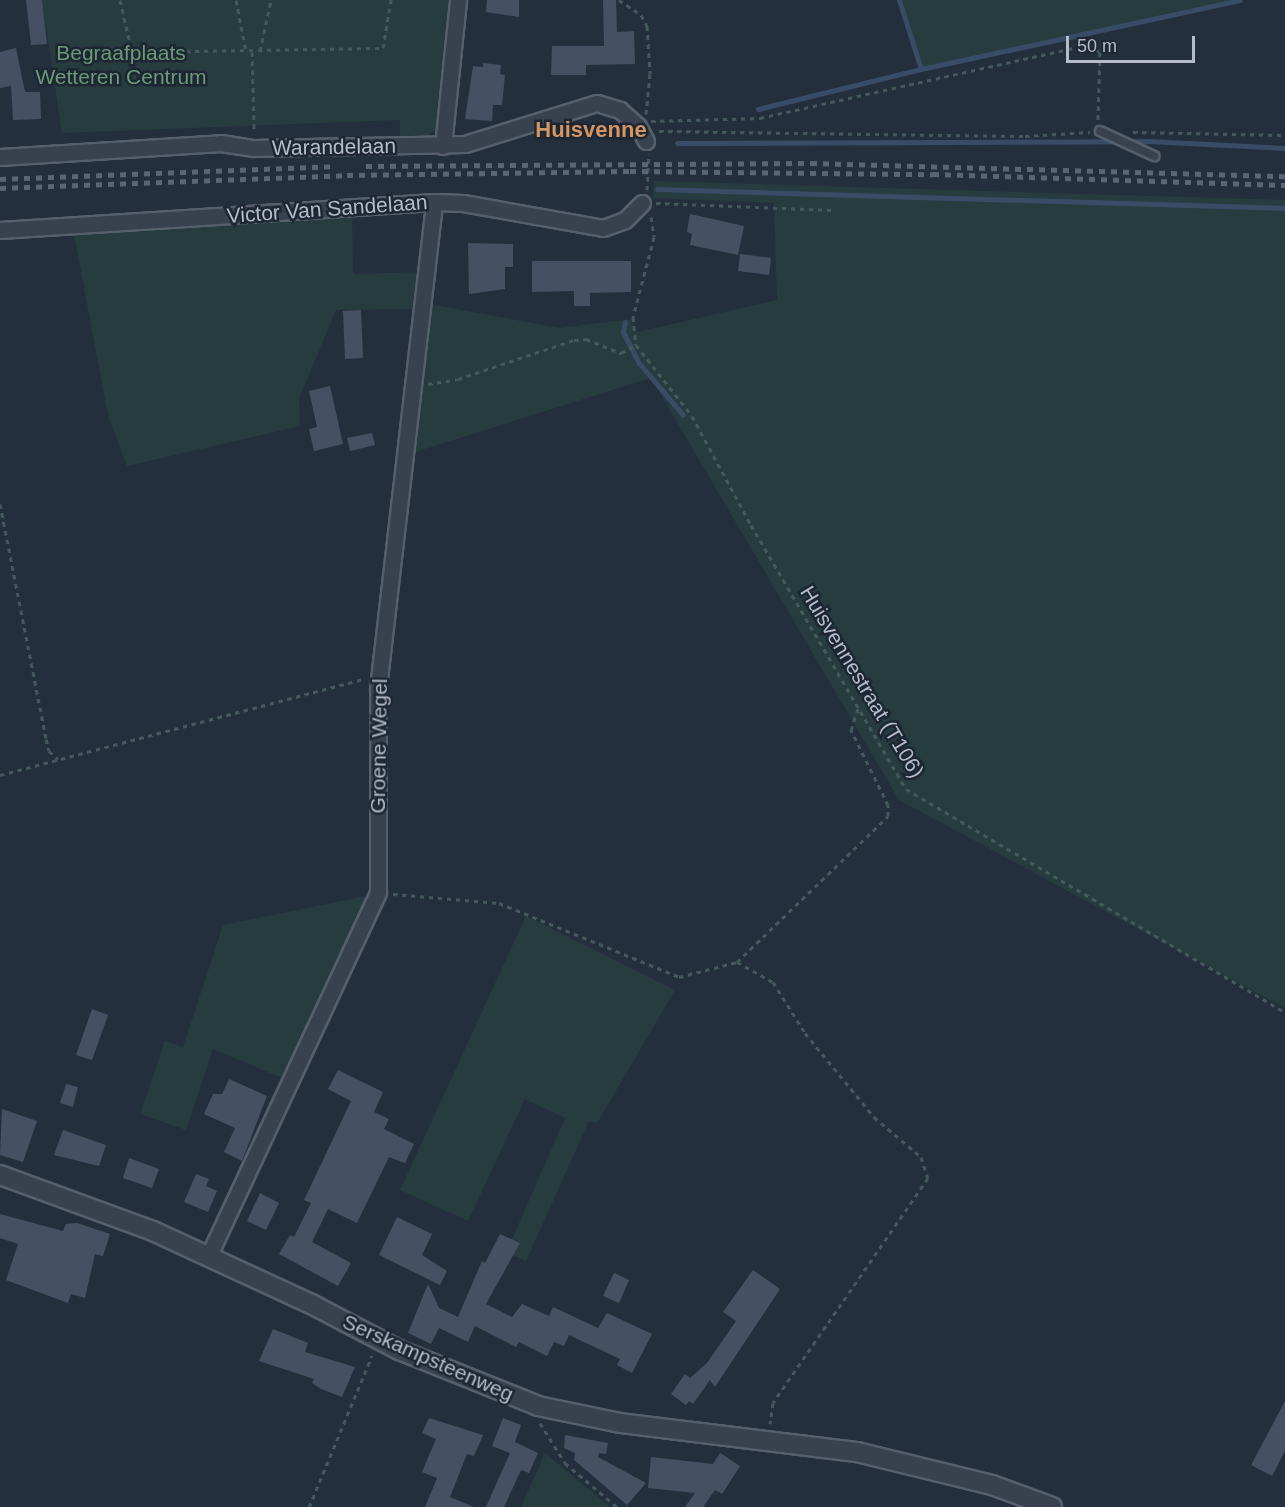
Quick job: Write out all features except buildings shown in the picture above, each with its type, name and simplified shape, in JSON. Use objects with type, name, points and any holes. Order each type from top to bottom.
[{"type":"street","points":[[443,146],[458,0]]},
{"type":"street","name":"Warandelaan","points":[[0,157],[221,143],[254,148],[443,146],[481,141],[597,103],[620,110],[638,126],[646,141]]},
{"type":"street","name":"Victor Van Sandelaan","points":[[0,230],[434,202],[463,203],[590,228],[615,225],[642,203]]},
{"type":"street","name":"Groene Wegel","points":[[209,1255],[378,892],[380,675],[415,387],[434,202]]},
{"type":"street","name":"Serskampsteenweg","points":[[0,1175],[209,1255],[378,1341],[455,1376],[538,1406],[620,1423],[767,1440],[924,1466],[1052,1507]]},
{"type":"lane","points":[[1100,131],[1155,156]]},
{"type":"path","points":[[120,0],[132,52],[260,52],[383,48],[391,0]]},
{"type":"path","points":[[236,0],[246,52]]},
{"type":"path","points":[[260,52],[271,0]]},
{"type":"path","points":[[618,0],[641,15],[650,38],[649,110],[638,126]]},
{"type":"path","points":[[638,126],[654,120],[760,118],[1087,45],[1100,52],[1100,131]]},
{"type":"path","points":[[252,52],[254,148]]},
{"type":"path","points":[[415,387],[458,379],[574,340],[586,339],[621,353],[636,345],[633,317],[654,237],[652,220],[642,203],[648,178],[646,141],[660,131],[1024,136],[1100,131],[1285,135]]},
{"type":"path","points":[[642,203],[832,210]]},
{"type":"path","name":"Huisvennestraat (T106)","points":[[636,345],[692,416],[751,525],[906,789],[1285,1012]]},
{"type":"path","points":[[0,504],[46,739],[49,751],[59,760]]},
{"type":"path","points":[[0,775],[380,675]]},
{"type":"path","points":[[378,892],[499,903],[679,977],[737,962],[888,816],[888,805],[851,730],[858,708]]},
{"type":"path","points":[[737,962],[772,982],[805,1034],[874,1117],[921,1157],[928,1178],[773,1403],[767,1440]]},
{"type":"path","points":[[309,1507],[378,1341]]},
{"type":"path","points":[[538,1406],[540,1425],[565,1463],[617,1507]]},
{"type":"green space","name":"Begraafplaats Wetteren Centrum","points":[[42,0],[452,0],[436,129],[422,141],[400,142],[400,120],[62,133]]},
{"type":"green space","points":[[899,0],[1240,0],[921,69]]},
{"type":"green space","points":[[654,181],[1285,200],[1285,1008],[899,800],[651,378],[412,453],[429,304],[560,328],[631,319],[637,332],[777,300],[774,203],[653,198]]},
{"type":"green space","points":[[352,213],[353,274],[425,272],[419,309],[336,310],[299,399],[300,426],[127,466],[108,416],[74,234]]},
{"type":"green space","points":[[361,897],[370,899],[287,1080],[213,1049],[186,1130],[140,1114],[165,1041],[183,1047],[223,925]]},
{"type":"green space","points":[[526,916],[675,990],[597,1123],[589,1121],[526,1261],[506,1253],[565,1118],[525,1099],[468,1221],[400,1190]]},
{"type":"green space","points":[[545,1453],[609,1506],[609,1507],[521,1507]]},
{"type":"waterway","points":[[899,0],[921,69],[1240,0]]},
{"type":"waterway","points":[[758,109],[921,69]]},
{"type":"waterway","points":[[677,143],[1148,141],[1285,148]]},
{"type":"waterway","points":[[657,189],[1285,208]]},
{"type":"waterway","points":[[625,322],[623,332],[639,363],[683,415]]},
{"type":"railway","points":[[366,166],[811,163],[1285,176]]},
{"type":"railway","points":[[0,179],[333,166]]},
{"type":"railway","points":[[0,188],[347,175],[630,171],[933,174],[1285,185]]},
{"type":"district","name":"Huisvenne","points":[[591,130]]}]
